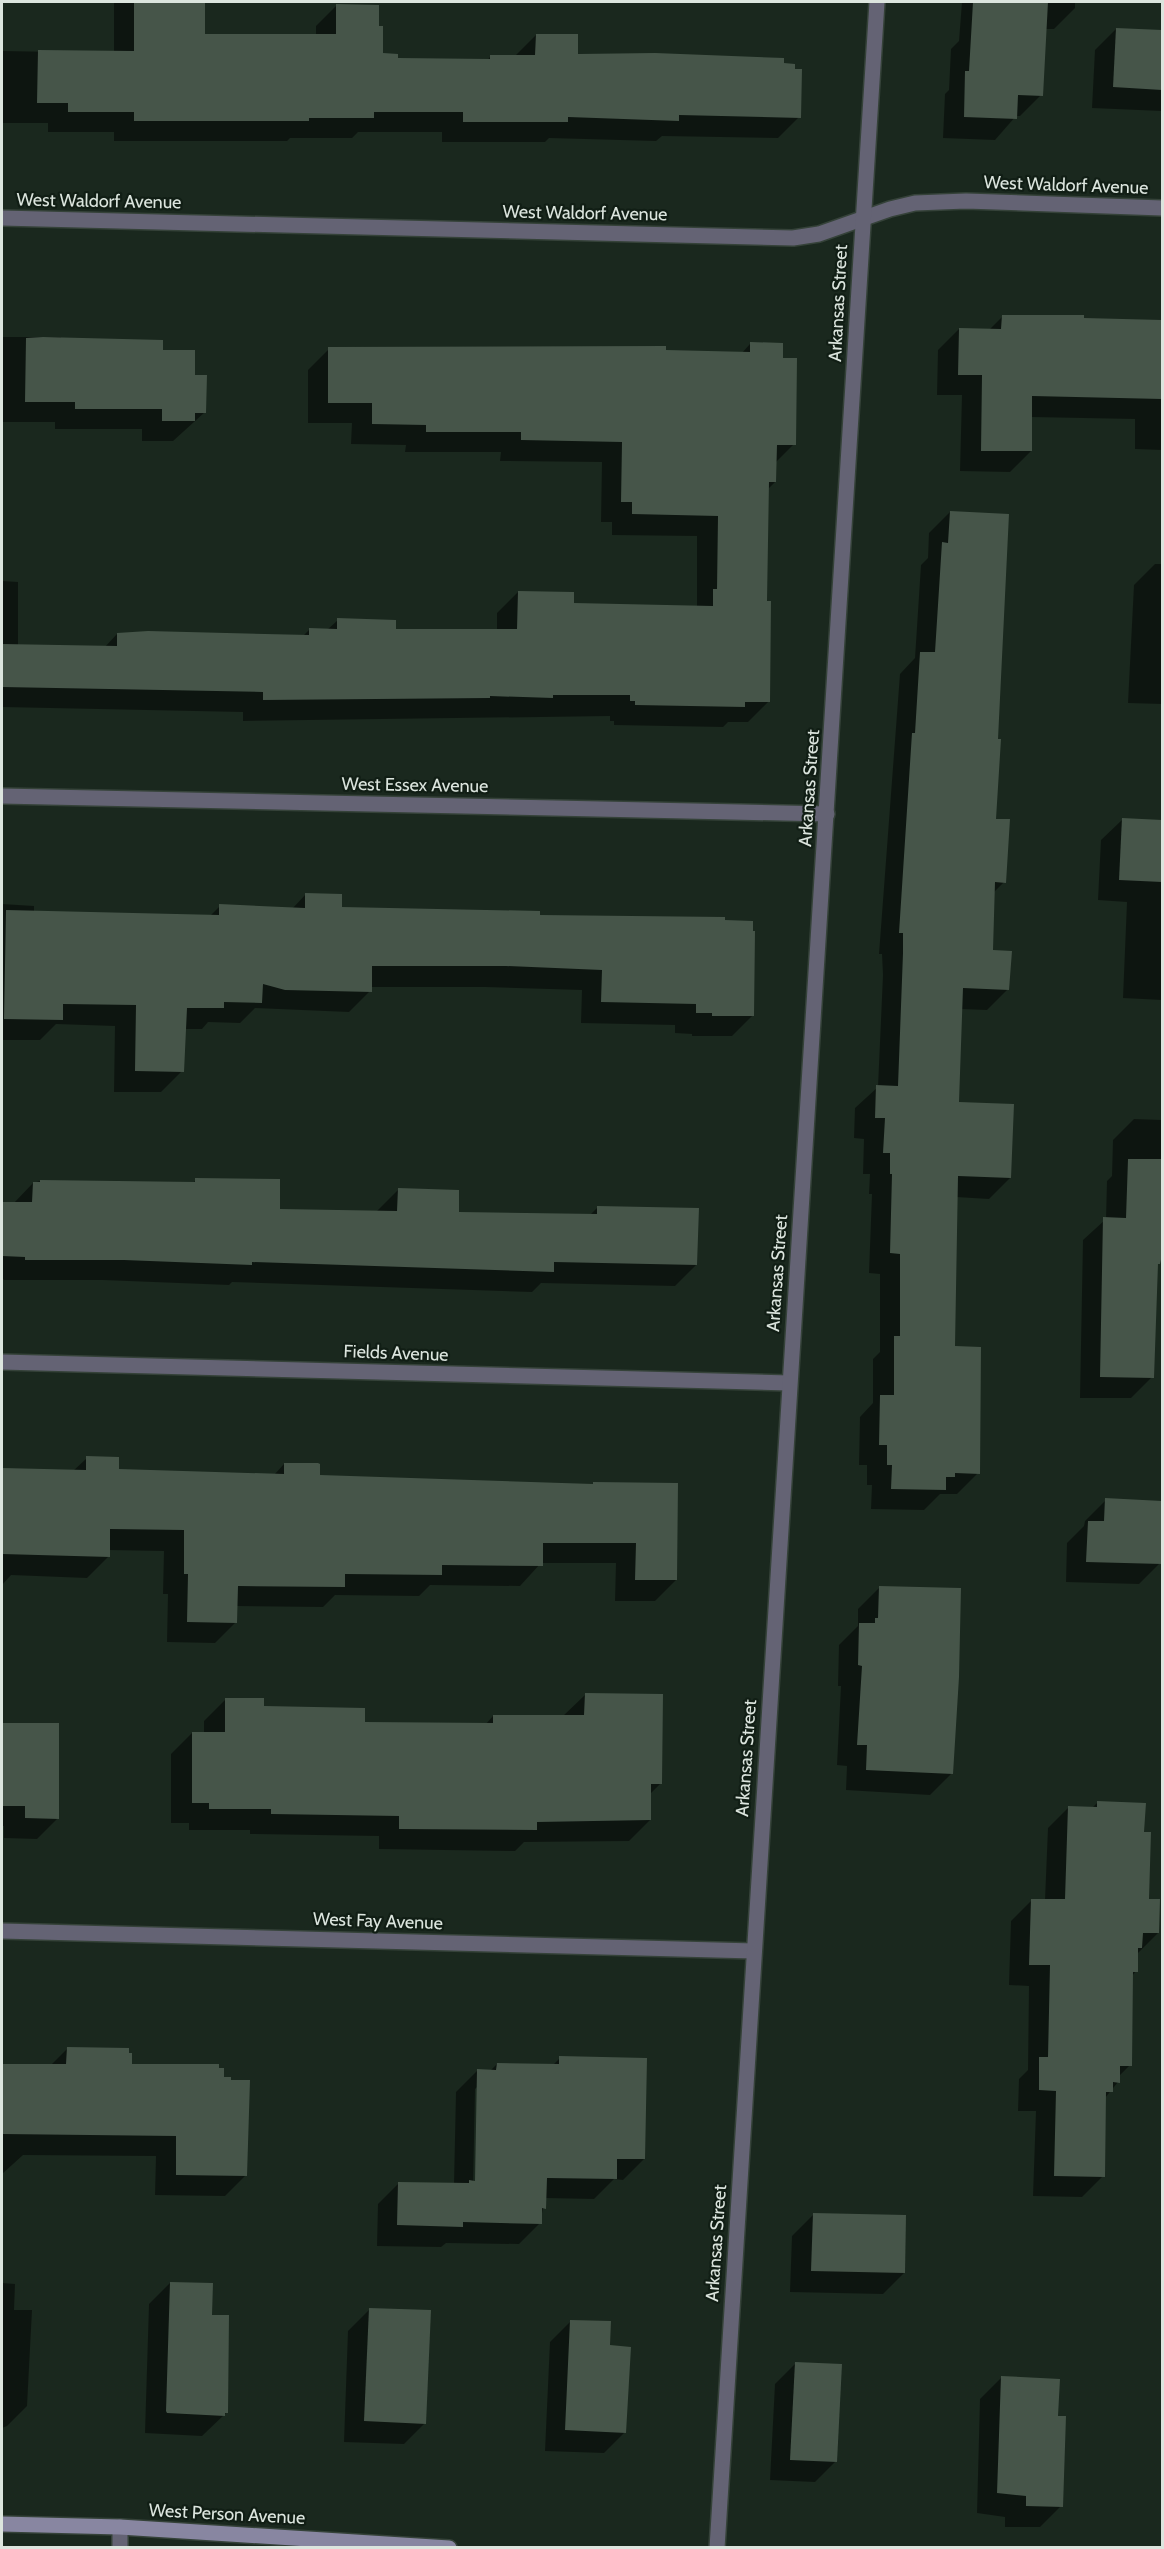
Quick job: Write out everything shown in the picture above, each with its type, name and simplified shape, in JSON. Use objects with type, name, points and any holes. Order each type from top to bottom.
[{"type":"street","name":"Arkansas Street","points":[[717,2547],[877,2]]},
{"type":"street","name":"West Waldorf Avenue","points":[[2,218],[794,238],[819,234],[906,205],[939,201],[1162,208]]},
{"type":"street","name":"West Essex Avenue","points":[[2,796],[827,814]]},
{"type":"street","name":"Fields Avenue","points":[[2,1362],[789,1383]]},
{"type":"street","name":"West Fay Avenue","points":[[2,1931],[754,1951]]},
{"type":"street","name":"West Person Avenue","points":[[2,2524],[120,2528],[449,2547]]},
{"type":"street","points":[[120,2528],[120,2547]]},
{"type":"building","points":[[134,2],[205,2],[205,34],[336,34],[336,4],[379,5],[379,26],[383,26],[383,53],[398,54],[398,58],[490,59],[490,55],[535,55],[536,34],[578,34],[578,54],[655,53],[784,58],[784,63],[795,64],[795,69],[802,69],[801,118],[679,115],[679,121],[568,117],[568,122],[463,122],[463,112],[374,112],[374,118],[309,118],[309,121],[134,121],[134,112],[68,112],[68,103],[37,103],[38,50],[134,51]]},
{"type":"building","points":[[973,2],[1048,2],[1043,96],[1018,95],[1017,119],[964,117],[965,71],[969,71]]},
{"type":"building","points":[[1116,28],[1162,30],[1162,90],[1113,87]]},
{"type":"building","points":[[1002,315],[1084,315],[1084,318],[1162,320],[1162,399],[1032,396],[1032,451],[981,451],[982,375],[958,375],[959,328],[1001,329]]},
{"type":"building","points":[[26,338],[163,340],[163,350],[195,350],[195,375],[207,375],[206,413],[195,413],[195,421],[162,421],[162,409],[75,409],[75,402],[25,402]]},
{"type":"building","points":[[750,342],[783,343],[783,358],[797,358],[796,445],[777,445],[776,482],[769,482],[767,601],[771,601],[770,702],[745,702],[745,707],[635,705],[635,701],[630,701],[630,695],[553,695],[553,698],[490,696],[490,698],[263,700],[263,692],[2,687],[2,644],[117,646],[117,633],[148,631],[309,635],[309,628],[337,629],[337,618],[396,620],[396,629],[517,629],[518,591],[574,592],[574,603],[713,606],[713,589],[717,589],[718,516],[632,514],[632,502],[621,502],[622,442],[521,440],[521,432],[426,432],[426,425],[372,424],[372,403],[328,403],[328,347],[666,346],[666,350],[750,352]]},
{"type":"building","points":[[950,511],[1009,514],[996,819],[1010,819],[1006,883],[995,882],[993,950],[1012,951],[1009,990],[963,988],[959,1102],[1014,1104],[1011,1178],[958,1176],[955,1346],[981,1347],[980,1474],[955,1473],[955,1477],[946,1477],[946,1490],[891,1489],[892,1465],[887,1465],[887,1445],[879,1445],[880,1395],[894,1395],[894,1336],[900,1336],[900,1254],[890,1253],[892,1174],[890,1174],[890,1153],[883,1153],[885,1118],[875,1118],[876,1085],[898,1086],[903,953],[903,933],[899,933],[912,733],[915,733],[920,652],[935,652],[942,542],[948,543]]},
{"type":"building","points":[[1122,818],[1162,820],[1162,882],[1119,880]]},
{"type":"building","points":[[305,893],[342,894],[342,907],[540,911],[540,915],[725,917],[725,920],[753,921],[753,931],[755,931],[754,1016],[712,1016],[712,1013],[696,1013],[696,1004],[601,1002],[602,970],[506,966],[372,966],[372,992],[285,990],[263,984],[262,1003],[224,1002],[224,1008],[187,1008],[184,1072],[135,1071],[136,1005],[63,1004],[63,1020],[4,1019],[6,910],[219,915],[219,904],[305,908]]},
{"type":"building","points":[[1128,1159],[1162,1159],[1162,1255],[1160,1264],[1158,1264],[1154,1378],[1100,1377],[1103,1217],[1126,1218]]},
{"type":"building","points":[[195,1178],[280,1179],[280,1209],[397,1211],[398,1188],[459,1190],[459,1212],[597,1214],[597,1206],[699,1208],[697,1265],[554,1262],[554,1272],[252,1262],[252,1265],[124,1260],[25,1260],[25,1257],[2,1256],[2,1202],[32,1202],[33,1182],[40,1182],[40,1180],[195,1182]]},
{"type":"building","points":[[86,1456],[119,1457],[119,1469],[284,1474],[284,1463],[318,1463],[320,1464],[320,1475],[593,1484],[593,1482],[678,1483],[677,1580],[635,1580],[636,1543],[543,1543],[543,1566],[442,1565],[442,1575],[345,1574],[345,1587],[238,1586],[237,1623],[187,1622],[188,1574],[184,1574],[184,1530],[110,1529],[110,1557],[2,1554],[2,1468],[86,1470]]},
{"type":"building","points":[[1105,1498],[1162,1501],[1162,1564],[1086,1562],[1088,1521],[1104,1521]]},
{"type":"building","points":[[879,1586],[961,1588],[959,1677],[953,1774],[866,1770],[867,1745],[857,1745],[862,1666],[858,1665],[859,1623],[875,1623],[875,1618],[878,1618]]},
{"type":"building","points":[[585,1693],[663,1694],[662,1784],[651,1784],[651,1820],[537,1822],[537,1830],[399,1829],[399,1816],[271,1814],[271,1809],[209,1809],[209,1803],[192,1803],[192,1732],[225,1732],[225,1698],[264,1698],[264,1706],[365,1708],[365,1722],[493,1723],[493,1715],[584,1715]]},
{"type":"building","points":[[2,1723],[59,1723],[59,1819],[25,1818],[25,1806],[2,1806]]},
{"type":"building","points":[[1097,1801],[1146,1803],[1144,1832],[1151,1832],[1149,1899],[1160,1899],[1159,1933],[1143,1933],[1142,1948],[1138,1948],[1138,1972],[1133,1972],[1132,2066],[1120,2066],[1120,2083],[1113,2082],[1113,2092],[1106,2092],[1105,2177],[1054,2176],[1056,2091],[1039,2090],[1039,2057],[1048,2057],[1050,1965],[1029,1965],[1031,1899],[1065,1899],[1068,1806],[1097,1807]]},
{"type":"building","points":[[67,2047],[129,2048],[129,2053],[132,2053],[132,2064],[219,2064],[219,2068],[224,2068],[224,2077],[231,2077],[231,2080],[250,2080],[247,2176],[176,2175],[176,2136],[2,2134],[2,2064],[66,2064]]},
{"type":"building","points":[[559,2056],[647,2058],[645,2159],[617,2159],[617,2179],[547,2178],[546,2209],[542,2208],[542,2224],[463,2222],[463,2227],[397,2225],[398,2182],[469,2183],[469,2180],[475,2181],[477,2069],[496,2070],[497,2063],[559,2064]]},
{"type":"building","points":[[813,2213],[906,2215],[905,2273],[811,2271]]},
{"type":"building","points":[[170,2282],[213,2283],[212,2315],[229,2315],[228,2413],[225,2413],[225,2416],[167,2413],[166,2411]]},
{"type":"building","points":[[369,2308],[431,2310],[426,2424],[364,2421]]},
{"type":"building","points":[[570,2320],[611,2321],[610,2345],[631,2347],[626,2433],[565,2430]]},
{"type":"building","points":[[795,2362],[842,2364],[837,2462],[790,2460]]},
{"type":"building","points":[[1001,2376],[1060,2379],[1058,2416],[1066,2416],[1063,2507],[1026,2506],[1026,2496],[997,2493]]}]
